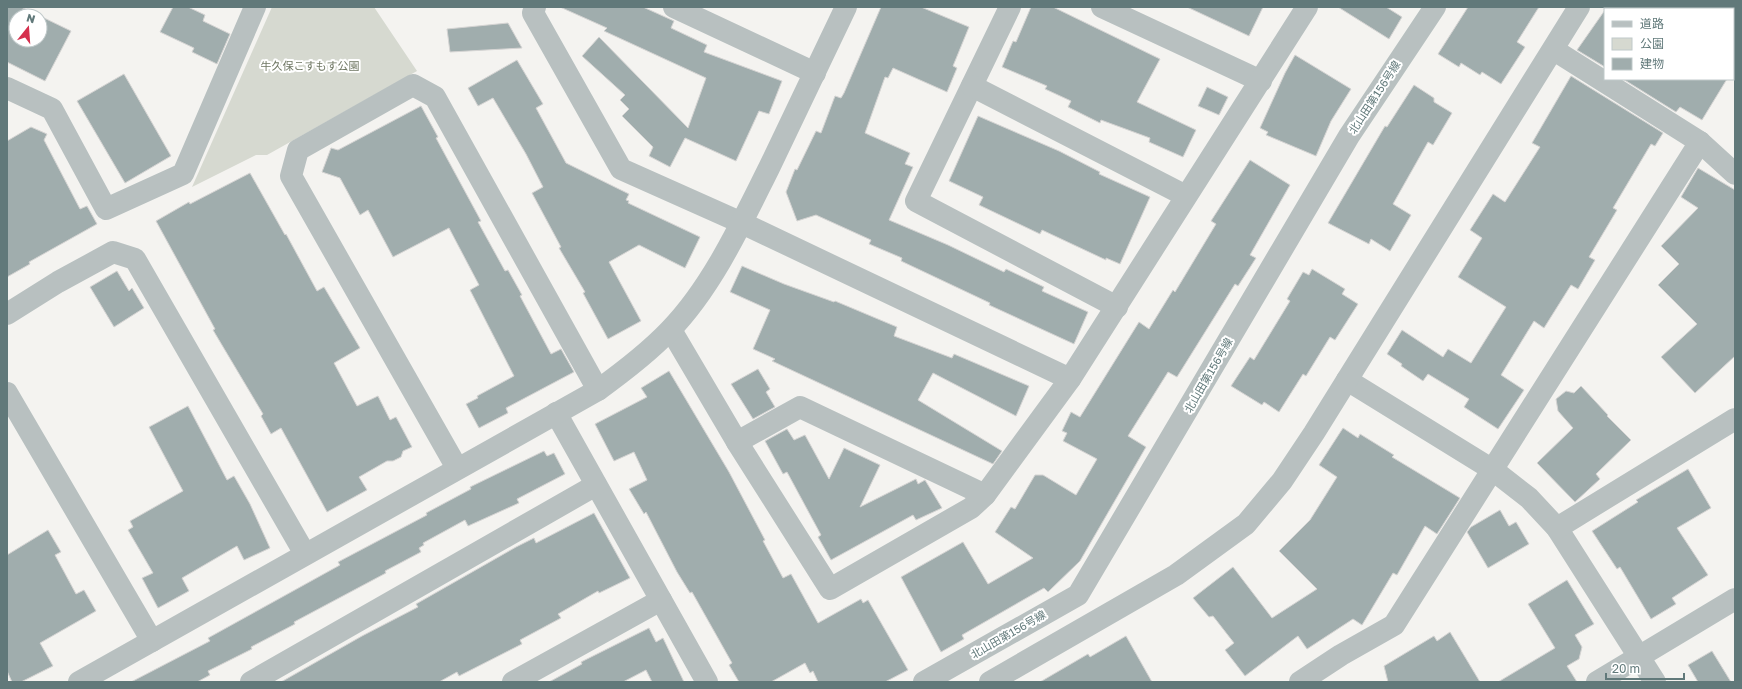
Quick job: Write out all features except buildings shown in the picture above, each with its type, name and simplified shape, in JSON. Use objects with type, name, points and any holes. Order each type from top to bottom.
[{"type":"street","points":[[7,88],[52,109],[106,208],[184,174],[255,7]]},
{"type":"street","points":[[535,7],[533,13],[621,169],[742,223],[1070,379]]},
{"type":"street","points":[[674,7],[815,73]]},
{"type":"street","points":[[79,682],[598,390],[636,362],[671,330],[696,298],[742,223],[846,7]]},
{"type":"street","points":[[1010,7],[916,201],[1117,307]]},
{"type":"street","points":[[1102,7],[1261,81]]},
{"type":"street","points":[[671,330],[736,442],[830,589],[971,508],[985,495],[1070,379],[1307,7]]},
{"type":"street","name":"北山田第156号線","points":[[924,682],[1078,595],[1349,136],[1435,7]]},
{"type":"street","points":[[990,682],[1176,576],[1246,524],[1282,481],[1554,50],[1579,7]]},
{"type":"street","points":[[1554,50],[1700,142],[1735,174]]},
{"type":"street","points":[[457,468],[291,176],[298,150],[412,85],[435,97],[598,390]]},
{"type":"street","points":[[972,86],[1186,196]]},
{"type":"street","points":[[1300,682],[1341,655],[1394,625],[1700,142]]},
{"type":"street","points":[[7,314],[58,282],[113,252],[135,259],[305,554]]},
{"type":"street","points":[[1347,380],[1493,470],[1529,498],[1557,528],[1655,682]]},
{"type":"street","points":[[7,392],[152,641]]},
{"type":"street","points":[[736,442],[800,407],[985,495]]},
{"type":"street","points":[[556,414],[707,682]]},
{"type":"street","points":[[1557,528],[1735,419]]},
{"type":"street","points":[[251,682],[596,485]]},
{"type":"street","points":[[1597,682],[1735,599]]},
{"type":"street","points":[[513,682],[661,600]]},
{"type":"green space","name":"牛久保こすもす公園","points":[[272,7],[374,7],[417,71],[267,155],[256,155],[192,187]]}]
